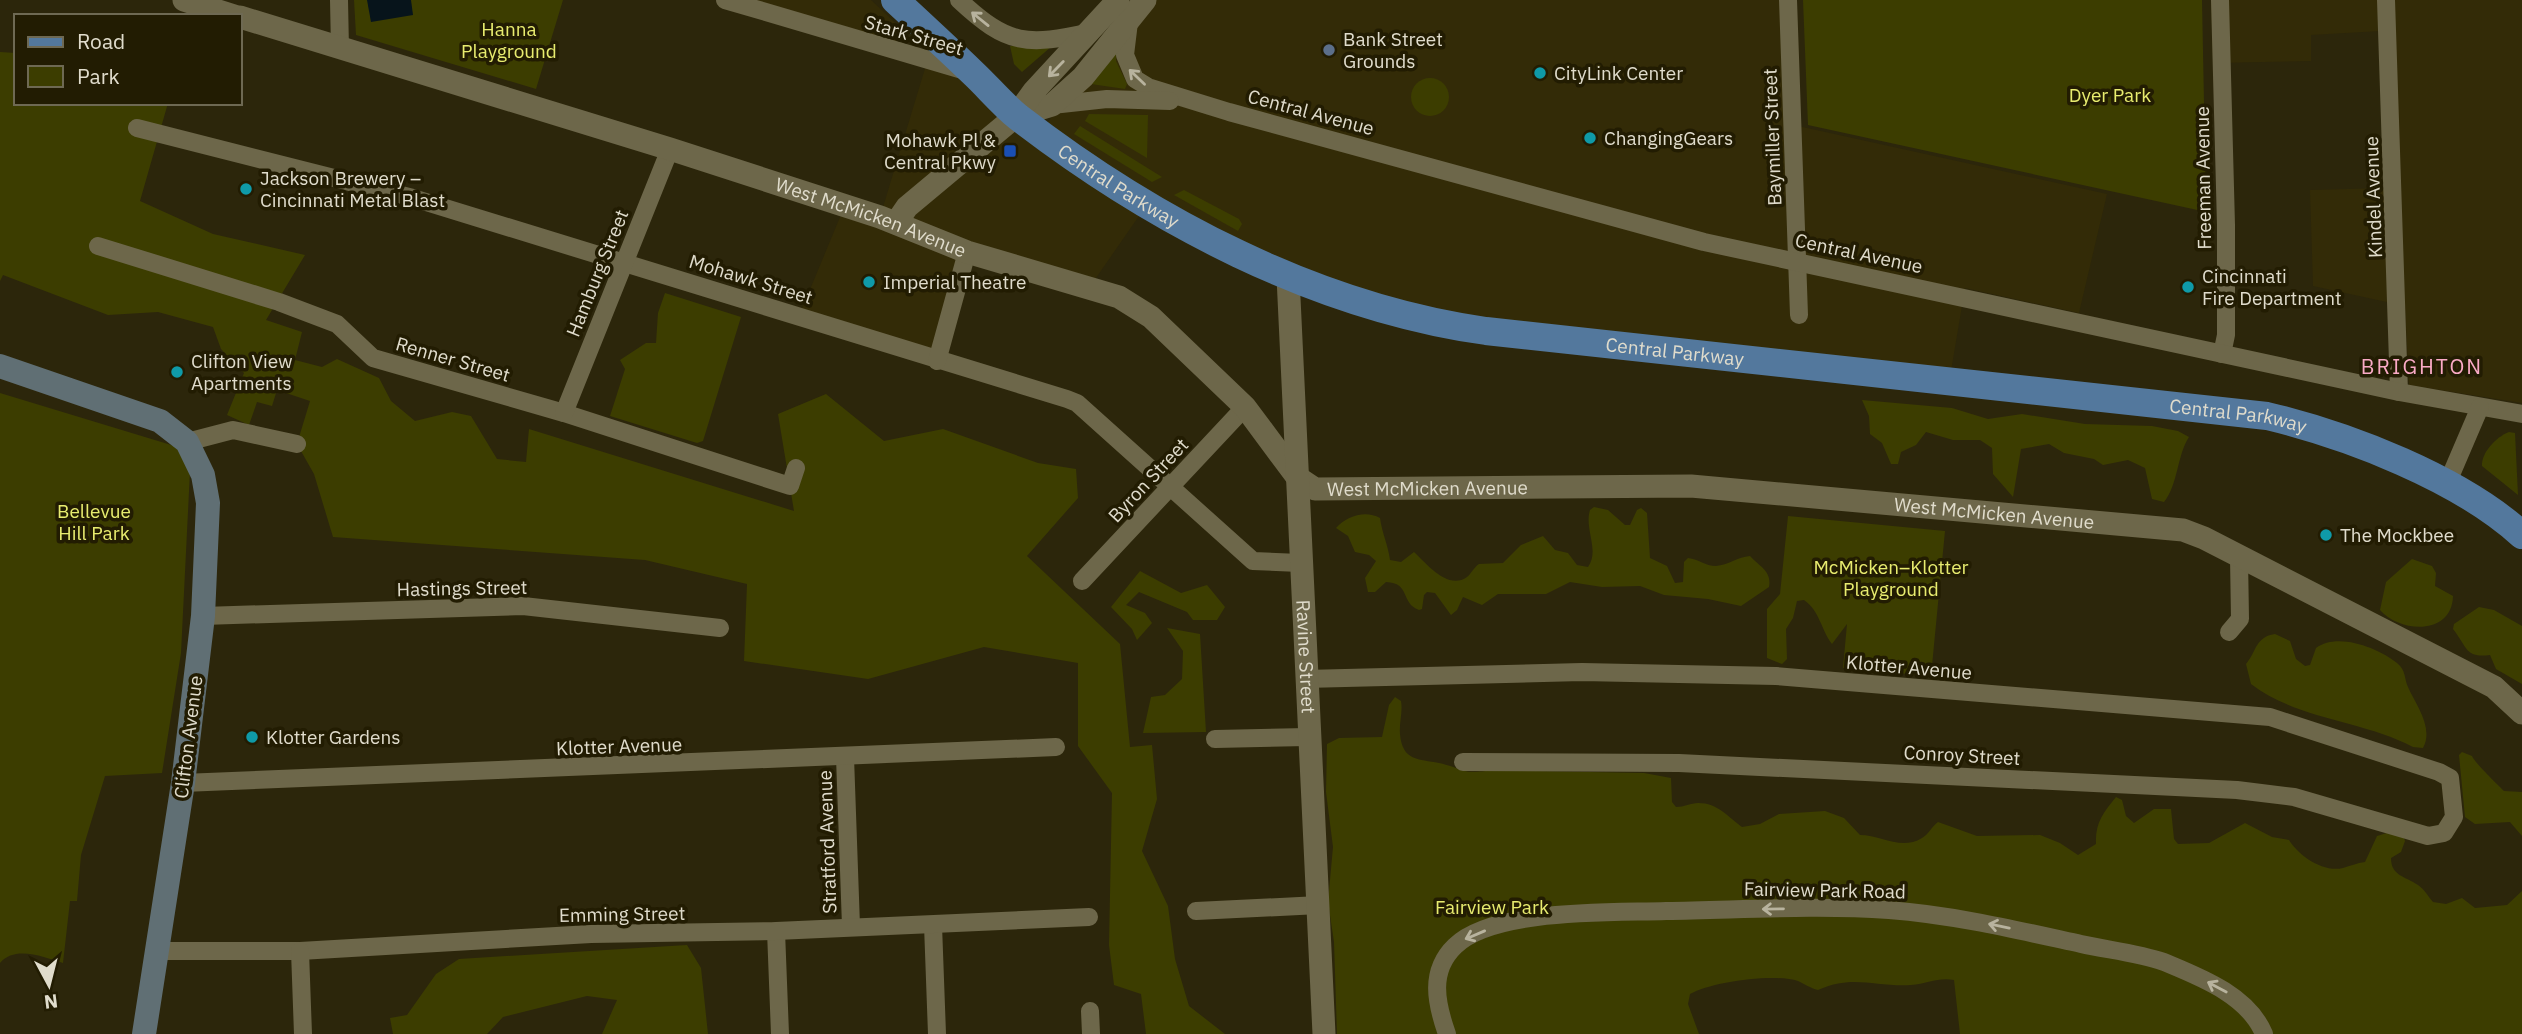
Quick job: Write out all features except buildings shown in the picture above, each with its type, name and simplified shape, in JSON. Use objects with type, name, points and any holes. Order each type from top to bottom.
[{"type":"main road","name":"Central Parkway","points":[[895,0],[1016,116],[1148,203],[1288,277],[1371,308],[1465,328],[2258,414],[2335,436],[2447,484],[2494,510],[2522,535]]},
{"type":"main road","points":[[0,366],[147,416],[187,442]]},
{"type":"main road","name":"Clifton Avenue","points":[[144,1034],[183,783],[203,616],[208,503],[203,475],[187,442]]},
{"type":"street","points":[[184,0],[228,14]]},
{"type":"street","points":[[339,0],[340,49]]},
{"type":"street","name":"Stark Street","points":[[724,0],[927,62],[973,72]]},
{"type":"street","points":[[959,0],[978,18],[1007,37],[1043,42],[1091,32]]},
{"type":"street","points":[[896,223],[907,207],[1016,116],[1034,91],[1091,32],[1124,9],[1145,0]]},
{"type":"street","name":"Baymiller Street","points":[[1788,0],[1798,315]]},
{"type":"street","name":"Freeman Avenue","points":[[2220,0],[2226,225],[2225,335],[2222,354]]},
{"type":"street","name":"Kindel Avenue","points":[[2386,0],[2399,392]]},
{"type":"street","points":[[1016,116],[1052,105],[1083,77],[1124,9]]},
{"type":"street","name":"Central Avenue","points":[[1124,9],[1125,55],[1128,69],[1135,79],[1148,87],[1195,101],[1641,226],[2399,392],[2522,414]]},
{"type":"street","name":"West McMicken Avenue","points":[[242,18],[670,149],[896,223],[967,252],[1119,297],[1136,305],[1245,407],[1297,477],[1315,489],[1692,486],[2157,526],[2204,538],[2494,687],[2522,713]]},
{"type":"street","name":"Central Avenue","points":[[1052,105],[1107,99],[1195,101]]},
{"type":"street","name":"Mohawk Street","points":[[137,128],[412,198],[1077,403],[1253,561],[1300,563]]},
{"type":"street","name":"Hamburg Street","points":[[564,413],[670,149]]},
{"type":"street","name":"Renner Street","points":[[98,246],[279,302],[337,324],[373,358],[564,413],[790,486],[796,468]]},
{"type":"street","points":[[937,361],[967,252]]},
{"type":"street","name":"Ravine Street","points":[[1288,277],[1307,737],[1319,905],[1324,1034]]},
{"type":"street","name":"Byron Street","points":[[1082,581],[1245,407]]},
{"type":"street","points":[[2447,484],[2480,407]]},
{"type":"street","points":[[187,442],[233,430],[297,444]]},
{"type":"street","points":[[2229,632],[2240,620],[2239,557]]},
{"type":"street","name":"Hastings Street","points":[[203,616],[523,606],[720,628]]},
{"type":"street","name":"Klotter Avenue","points":[[1306,679],[1694,673],[1776,676],[2270,717],[2439,772],[2449,778],[2453,789],[2454,817],[2451,826]]},
{"type":"street","points":[[1215,739],[1307,737]]},
{"type":"street","name":"Klotter Avenue","points":[[183,783],[1056,747]]},
{"type":"street","name":"Stratford Avenue","points":[[845,757],[851,926]]},
{"type":"street","name":"Conroy Street","points":[[1463,762],[1679,763],[2237,790],[2294,797],[2428,836],[2444,833],[2451,826]]},
{"type":"street","points":[[1196,911],[1319,905]]},
{"type":"street","name":"Fairview Park Road","points":[[1447,1034],[1436,996],[1437,980],[1444,961],[1454,947],[1477,933],[1550,915],[1800,909],[1933,914],[2161,961],[2235,997],[2260,1023],[2264,1034]]},
{"type":"street","name":"Emming Street","points":[[155,951],[300,951],[591,934],[776,931],[1089,917]]},
{"type":"street","points":[[933,925],[936,1034]]},
{"type":"street","points":[[776,931],[780,1034]]},
{"type":"street","points":[[300,951],[303,1034]]},
{"type":"street","points":[[1090,1011],[1091,1034]]},
{"type":"shaded area","points":[[367,0],[411,0],[413,15],[371,22]]},
{"type":"shaded area","points":[[737,0],[871,0],[903,30],[892,47]]},
{"type":"shaded area","points":[[1146,0],[1793,0],[1798,126],[2107,194],[2079,313],[1965,288],[1950,377],[1430,318],[1261,261],[1043,128]]},
{"type":"shaded area","points":[[2211,0],[2522,0],[2522,403],[2409,385],[2405,306],[2313,286],[2310,190],[2387,188],[2380,31],[2311,35],[2311,61],[2213,63]]},
{"type":"shaded area","points":[[927,62],[973,72],[1148,203],[1089,288],[968,252],[937,361],[799,316],[845,205],[880,217]]},
{"type":"green space","name":"Hanna Playground","points":[[354,0],[563,0],[536,89],[356,35]]},
{"type":"green space","name":"Dyer Park","points":[[1803,0],[2202,0],[2206,206],[2202,211],[1808,125]]},
{"type":"green space","points":[[1010,46],[1052,46],[1022,72],[1014,64]]},
{"type":"green space","points":[[1116,50],[1116,61],[1127,84],[1125,89],[1091,84]]},
{"type":"green space","points":[[0,52],[14,53],[14,105],[167,105],[140,201],[213,234],[305,255],[266,320],[302,332],[295,360],[322,367],[337,359],[379,378],[391,401],[415,421],[452,412],[471,416],[497,459],[526,462],[529,429],[794,511],[778,414],[826,394],[884,441],[943,429],[1038,463],[1076,469],[1078,498],[1027,556],[1120,644],[1130,747],[1152,745],[1157,799],[1142,851],[1168,906],[1175,959],[1189,1006],[1225,1034],[1146,1034],[1141,994],[1114,985],[1109,945],[1112,793],[1078,746],[1078,663],[984,647],[868,679],[744,661],[747,584],[645,560],[333,537],[314,474],[297,444],[310,401],[277,390],[272,406],[257,402],[249,425],[227,415],[244,373],[221,349],[213,327],[158,312],[108,315],[3,275],[0,281]]},
{"type":"green space","points":[[1430,78],[1443,84],[1449,97],[1443,110],[1430,116],[1417,110],[1411,97],[1417,84]]},
{"type":"green space","points":[[1089,114],[1148,115],[1147,158],[1085,121]]},
{"type":"green space","points":[[1080,126],[1162,177],[1152,182],[1074,134]]},
{"type":"green space","points":[[1184,190],[1239,219],[1242,224],[1238,231],[1174,195]]},
{"type":"green space","points":[[665,293],[741,317],[703,441],[697,443],[610,416],[625,369],[620,360],[646,343],[656,343],[658,313]]},
{"type":"green space","name":"Bellevue Hill Park","points":[[0,393],[191,451],[181,653],[162,773],[105,776],[81,855],[77,901],[70,901],[63,963],[22,954],[13,955],[0,963]]},
{"type":"green space","points":[[1862,400],[1952,408],[1988,419],[2022,414],[2085,424],[2152,426],[2178,431],[2189,437],[2169,495],[2164,502],[2152,499],[2145,468],[2128,460],[2103,465],[2094,459],[2064,453],[2049,444],[2021,449],[2013,497],[1993,474],[1992,448],[1980,440],[1953,440],[1926,432],[1916,445],[1901,452],[1898,464],[1891,464],[1882,443],[1870,434],[1869,416]]},
{"type":"green space","points":[[2509,432],[2515,433],[2518,495],[2482,466],[2490,446]]},
{"type":"green space","points":[[1594,507],[1608,510],[1625,525],[1630,525],[1637,510],[1641,508],[1647,513],[1650,558],[1667,566],[1675,583],[1683,582],[1684,562],[1688,558],[1716,566],[1750,556],[1767,573],[1769,587],[1741,606],[1708,599],[1664,595],[1640,586],[1602,587],[1570,582],[1546,594],[1498,594],[1482,605],[1463,597],[1457,610],[1451,615],[1435,593],[1427,592],[1424,595],[1422,609],[1419,610],[1409,603],[1402,589],[1394,583],[1386,582],[1375,592],[1368,592],[1365,578],[1376,561],[1369,555],[1355,552],[1348,536],[1336,528],[1345,520],[1356,516],[1368,514],[1380,518],[1390,560],[1401,562],[1414,552],[1438,574],[1452,581],[1467,577],[1479,564],[1503,563],[1521,545],[1543,536],[1555,550],[1568,553],[1577,565],[1588,567],[1593,554],[1589,517],[1590,510]]},
{"type":"green space","name":"McMicken–Klotter Playground","points":[[1788,516],[1945,531],[1931,676],[1843,668],[1847,624],[1832,644],[1814,610],[1804,600],[1797,601],[1793,618],[1786,629],[1787,659],[1782,664],[1767,658],[1767,609],[1780,594]]},
{"type":"green space","points":[[2412,559],[2432,566],[2436,573],[2435,586],[2453,596],[2450,609],[2444,618],[2424,627],[2400,623],[2380,610],[2386,582]]},
{"type":"green space","points":[[1140,571],[1181,593],[1207,585],[1225,607],[1217,620],[1193,620],[1187,612],[1139,592],[1126,605],[1145,613],[1152,623],[1137,640],[1132,629],[1111,607]]},
{"type":"green space","points":[[2479,607],[2494,610],[2522,626],[2522,684],[2496,669],[2490,655],[2471,653],[2453,629],[2454,624]]},
{"type":"green space","points":[[1167,628],[1200,634],[1206,732],[1143,733],[1151,697],[1165,695],[1182,679],[1183,651]]},
{"type":"green space","points":[[2275,634],[2290,641],[2296,659],[2305,666],[2310,665],[2316,648],[2335,641],[2369,647],[2397,663],[2403,671],[2425,725],[2426,740],[2423,748],[2309,713],[2269,696],[2251,684],[2246,664],[2260,641]]},
{"type":"green space","name":"Fairview Park","points":[[1395,697],[1401,701],[1401,743],[1408,754],[1418,759],[1468,772],[1492,770],[1644,773],[1671,778],[1672,802],[1676,807],[1698,803],[1711,805],[1742,827],[1760,824],[1779,814],[1825,811],[1844,818],[1860,835],[1899,843],[1914,842],[1922,838],[1938,822],[1977,836],[2040,835],[2060,843],[2078,855],[2096,844],[2101,819],[2116,797],[2122,800],[2126,816],[2134,823],[2154,809],[2171,809],[2174,839],[2178,844],[2209,843],[2245,823],[2272,837],[2289,840],[2312,862],[2335,869],[2365,862],[2377,836],[2393,831],[2403,835],[2405,841],[2401,852],[2391,858],[2393,869],[2420,887],[2433,902],[2446,904],[2462,898],[2475,908],[2507,905],[2522,891],[2522,1034],[1960,1034],[1954,980],[1943,979],[1911,985],[1853,982],[1830,985],[1818,990],[1798,981],[1758,978],[1712,986],[1690,994],[1688,1004],[1699,1034],[1337,1034],[1334,942],[1328,902],[1333,847],[1326,792],[1327,744],[1339,738],[1382,737],[1389,705]]},
{"type":"green space","points":[[2462,752],[2472,756],[2504,791],[2522,792],[2522,836],[2510,822],[2475,824],[2465,817],[2459,755]]},
{"type":"green space","points":[[687,945],[701,968],[708,1034],[602,1034],[617,1000],[587,996],[503,1017],[487,1034],[393,1034],[390,1018],[407,1015],[436,974],[459,959]]},
{"type":"place","name":"Bank Street Grounds","points":[[1329,50]]},
{"type":"place","name":"CityLink Center","points":[[1540,73]]},
{"type":"place","name":"ChangingGears","points":[[1590,138]]},
{"type":"place","name":"Mohawk Pl & Central Pkwy","points":[[1010,151]]},
{"type":"place","name":"Jackson Brewery – Cincinnati Metal Blast","points":[[246,189]]},
{"type":"place","name":"Imperial Theatre","points":[[869,282]]},
{"type":"place","name":"Cincinnati Fire Department","points":[[2188,287]]},
{"type":"place","name":"Clifton View Apartments","points":[[177,372]]},
{"type":"place","name":"The Mockbee","points":[[2326,535]]},
{"type":"place","name":"Klotter Gardens","points":[[252,737]]},
{"type":"district","name":"BRIGHTON","points":[[2422,366]]}]
